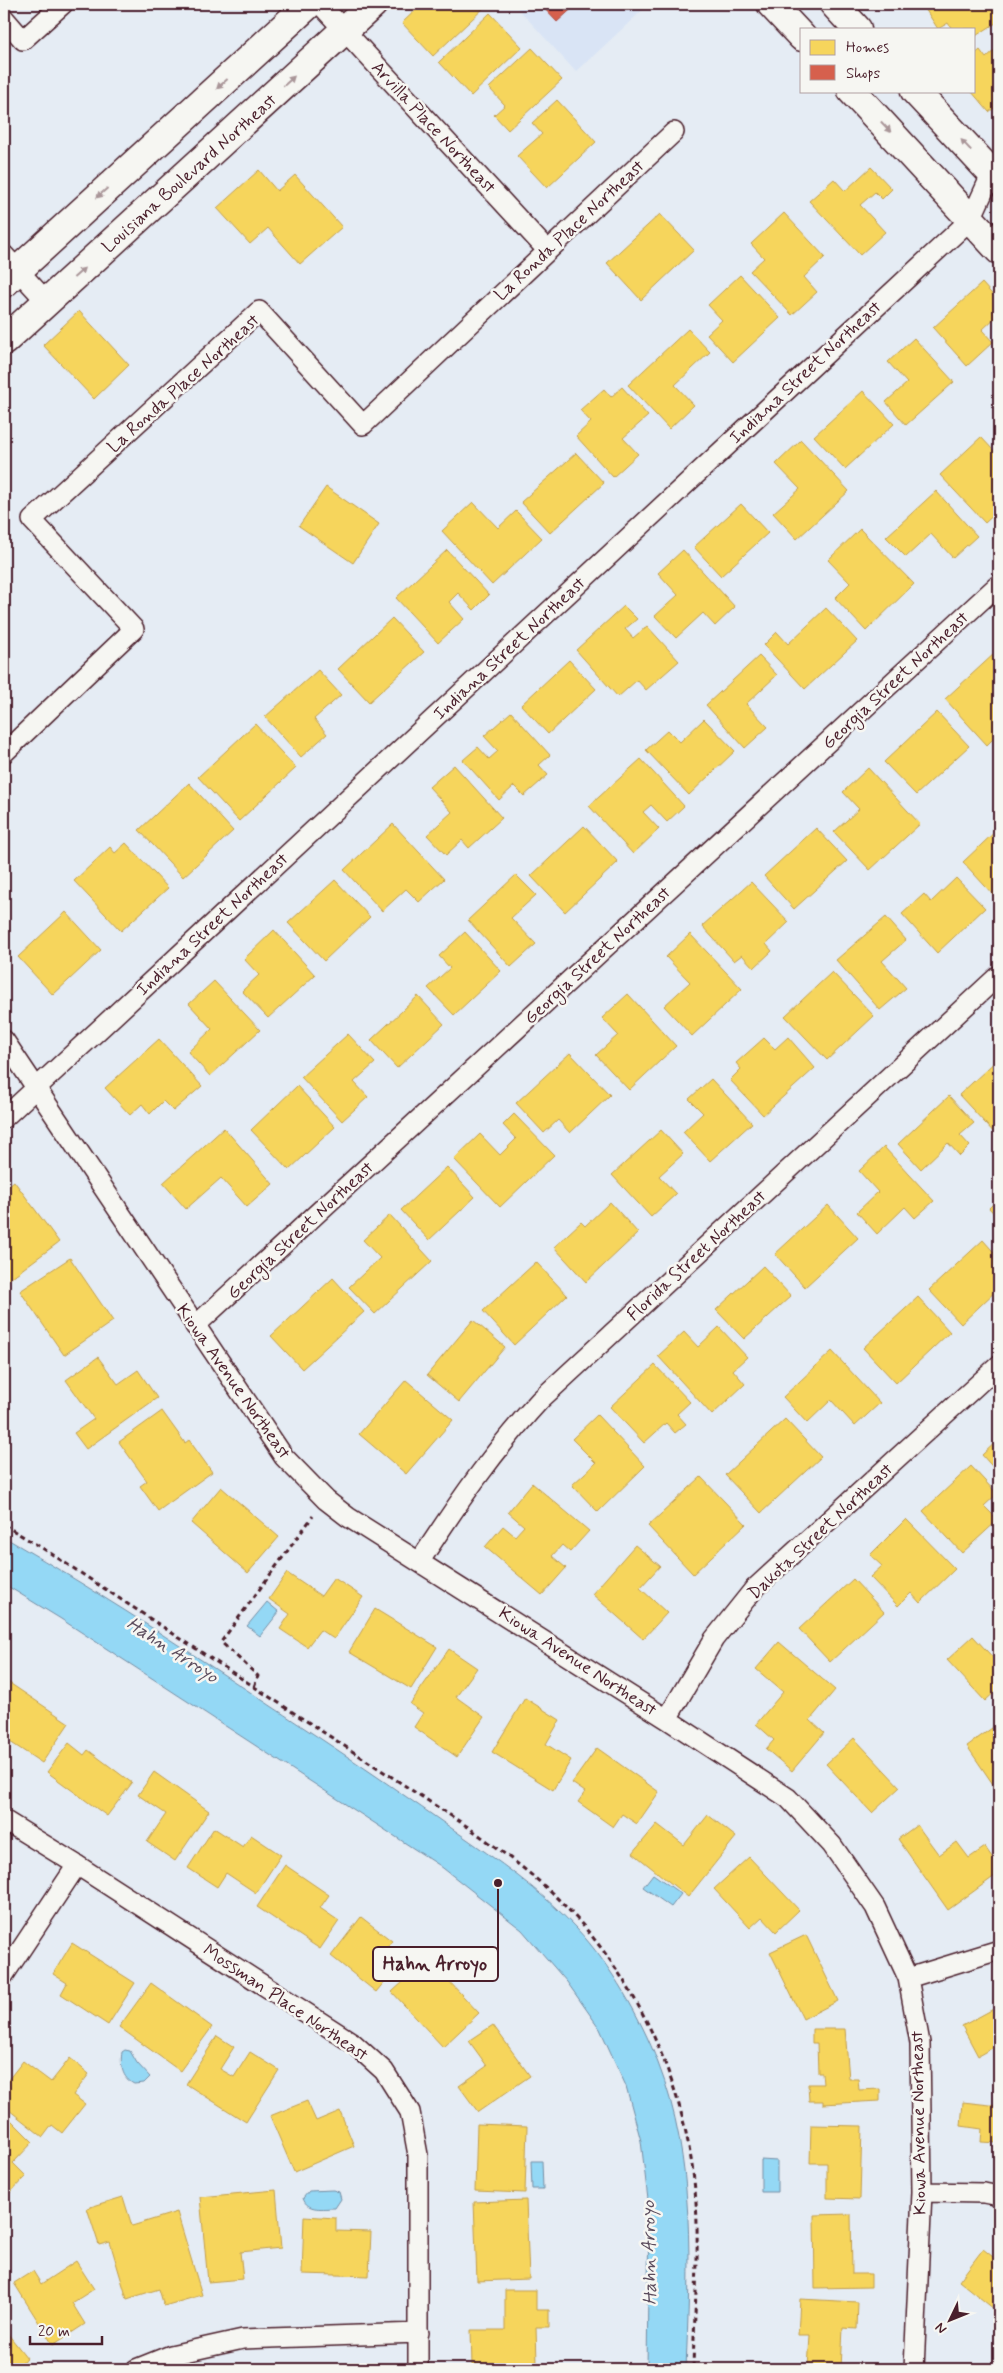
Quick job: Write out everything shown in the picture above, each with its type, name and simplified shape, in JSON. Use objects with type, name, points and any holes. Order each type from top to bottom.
[{"type":"main road","points":[[8,269],[309,4]]},
{"type":"main road","name":"Louisiana Boulevard Northeast","points":[[4,341],[373,4]]},
{"type":"main road","points":[[771,4],[800,34]]},
{"type":"main road","points":[[834,4],[856,28]]},
{"type":"main road","points":[[853,92],[999,250]]},
{"type":"main road","points":[[916,92],[997,174]]},
{"type":"street","points":[[4,18],[23,40],[63,4]]},
{"type":"street","name":"Arvilla Place Northeast","points":[[320,4],[547,250]]},
{"type":"street","name":"La Ronda Place Northeast","points":[[4,753],[134,629],[32,520],[259,311],[363,425],[674,132]]},
{"type":"street","name":"Indiana Street Northeast","points":[[4,1118],[970,219],[997,174]]},
{"type":"street","points":[[8,269],[47,302]]},
{"type":"street","name":"Georgia Street Northeast","points":[[195,1326],[999,584]]},
{"type":"street","name":"Florida Street Northeast","points":[[420,1561],[469,1486],[508,1435],[540,1400],[999,974]]},
{"type":"street","name":"Kiowa Avenue Northeast","points":[[4,1040],[284,1457],[326,1500],[348,1517],[420,1561],[788,1798],[832,1844],[875,1907],[908,1978],[920,2043],[922,2192],[914,2369]]},
{"type":"street","name":"Dakota Street Northeast","points":[[667,1719],[714,1639],[754,1589],[999,1365]]},
{"type":"street","name":"Mossman Place Northeast","points":[[4,1820],[77,1864],[353,2043],[384,2071],[410,2112],[418,2154],[418,2369]]},
{"type":"street","points":[[4,1975],[77,1864]]},
{"type":"street","points":[[908,1978],[999,1950]]},
{"type":"street","points":[[922,2192],[984,2192],[999,2196]]},
{"type":"street","points":[[136,2369],[171,2355],[243,2339],[419,2333]]},
{"type":"path","points":[[254,1687],[258,1676],[221,1642],[326,1500]]},
{"type":"path","points":[[4,1525],[48,1551],[468,1827],[512,1859],[554,1895],[606,1954],[646,2019],[659,2047],[683,2119],[691,2160],[697,2225],[693,2369]]},
{"type":"shaded area","points":[[514,4],[649,4],[576,72]]},
{"type":"water","points":[[4,1537],[165,1636],[406,1796],[534,1888],[589,1943],[624,1992],[643,2028],[658,2063],[679,2137],[688,2214],[689,2292],[686,2369],[647,2369],[649,2208],[641,2141],[626,2086],[600,2029],[567,1982],[522,1930],[439,1865],[61,1619],[4,1584]]},
{"type":"water","points":[[267,1602],[279,1612],[260,1636],[247,1626]]},
{"type":"water","points":[[653,1874],[681,1894],[671,1907],[643,1887]]},
{"type":"water","points":[[125,2050],[130,2051],[137,2063],[150,2077],[144,2083],[134,2084],[124,2075],[121,2057],[122,2052]]},
{"type":"water","points":[[761,2160],[777,2161],[777,2192],[761,2192]]},
{"type":"water","points":[[531,2161],[542,2161],[543,2189],[532,2189]]},
{"type":"water","points":[[333,2190],[339,2192],[341,2199],[335,2208],[321,2209],[312,2207],[303,2198],[309,2191]]},
{"type":"building: Homes","points":[[422,4],[488,4],[433,56],[402,23]]},
{"type":"building: Homes","points":[[922,4],[999,4],[999,21],[976,36],[976,28],[951,28],[948,23],[937,28]]},
{"type":"building: Homes","points":[[490,13],[522,47],[471,96],[439,62]]},
{"type":"building: Homes","points":[[999,46],[999,104],[989,112],[972,92],[976,92],[976,53],[980,50],[986,58]]},
{"type":"building: Homes","points":[[532,48],[562,80],[508,130],[494,115],[505,105],[489,88]]},
{"type":"building: Homes","points":[[557,100],[596,142],[547,188],[517,156],[542,134],[532,123]]},
{"type":"building: Homes","points":[[871,167],[892,189],[882,199],[875,192],[860,205],[885,232],[860,255],[809,201],[834,179],[845,191]]},
{"type":"building: Homes","points":[[259,170],[277,191],[295,175],[342,227],[300,264],[268,228],[250,244],[217,208]]},
{"type":"building: Homes","points":[[784,213],[825,257],[804,277],[817,292],[792,315],[750,271],[764,258],[751,244]]},
{"type":"building: Homes","points":[[660,214],[694,250],[641,300],[607,263]]},
{"type":"building: Homes","points":[[740,275],[780,318],[733,362],[707,334],[722,320],[708,305]]},
{"type":"building: Homes","points":[[982,283],[999,302],[999,314],[982,330],[993,342],[967,366],[933,328]]},
{"type":"building: Homes","points":[[79,311],[129,365],[94,399],[43,345]]},
{"type":"building: Homes","points":[[688,329],[710,352],[675,385],[694,405],[669,429],[628,385]]},
{"type":"building: Homes","points":[[914,338],[954,382],[906,425],[886,402],[907,383],[888,362]]},
{"type":"building: Homes","points":[[622,387],[648,416],[623,438],[638,454],[613,477],[576,436],[591,422],[580,410],[604,389],[611,397]]},
{"type":"building: Homes","points":[[863,391],[894,424],[845,469],[814,436]]},
{"type":"building: Homes","points":[[981,437],[994,451],[999,446],[999,510],[985,523],[940,475]]},
{"type":"building: Homes","points":[[801,440],[849,491],[797,539],[773,513],[800,489],[776,464]]},
{"type":"building: Homes","points":[[576,453],[604,483],[550,533],[521,502]]},
{"type":"building: Homes","points":[[326,487],[379,524],[353,563],[299,526]]},
{"type":"building: Homes","points":[[936,491],[977,536],[953,558],[931,534],[906,557],[886,537]]},
{"type":"building: Homes","points":[[473,502],[498,528],[516,511],[542,538],[492,585],[442,531]]},
{"type":"building: Homes","points":[[741,504],[768,533],[721,576],[694,547]]},
{"type":"building: Homes","points":[[860,529],[914,584],[866,631],[835,598],[850,583],[828,560]]},
{"type":"building: Homes","points":[[447,550],[489,595],[474,610],[458,593],[449,602],[464,619],[438,643],[396,598]]},
{"type":"building: Homes","points":[[683,550],[735,607],[715,626],[703,613],[676,638],[655,616],[678,595],[658,573]]},
{"type":"building: Homes","points":[[624,606],[637,619],[625,629],[633,638],[647,626],[679,661],[646,690],[637,680],[618,697],[576,650]]},
{"type":"building: Homes","points":[[826,608],[857,641],[805,689],[764,645],[777,632],[788,644]]},
{"type":"building: Homes","points":[[392,618],[424,652],[369,702],[338,669]]},
{"type":"building: Homes","points":[[995,653],[999,658],[999,733],[987,745],[945,699]]},
{"type":"building: Homes","points":[[759,656],[777,675],[746,704],[768,727],[745,748],[706,705]]},
{"type":"building: Homes","points":[[569,660],[596,689],[548,734],[521,705]]},
{"type":"building: Homes","points":[[318,670],[341,695],[314,719],[327,734],[301,757],[265,717]]},
{"type":"building: Homes","points":[[511,712],[550,755],[539,765],[548,775],[524,796],[514,786],[499,800],[463,760],[478,747],[489,759],[498,751],[484,736]]},
{"type":"building: Homes","points":[[937,712],[969,746],[916,795],[884,762]]},
{"type":"building: Homes","points":[[704,719],[735,751],[689,795],[646,750],[668,730],[680,742]]},
{"type":"building: Homes","points":[[255,724],[296,768],[239,821],[198,777]]},
{"type":"building: Homes","points":[[641,759],[684,806],[667,822],[651,805],[643,812],[659,829],[633,854],[589,806]]},
{"type":"building: Homes","points":[[454,765],[502,818],[469,848],[462,840],[446,855],[427,835],[452,812],[429,787]]},
{"type":"building: Homes","points":[[868,768],[920,824],[870,870],[834,832],[859,809],[843,792]]},
{"type":"building: Homes","points":[[189,783],[233,831],[183,877],[139,830]]},
{"type":"building: Homes","points":[[393,824],[444,879],[419,902],[406,889],[382,911],[344,870]]},
{"type":"building: Homes","points":[[584,826],[618,862],[565,912],[531,876]]},
{"type":"building: Homes","points":[[816,828],[847,861],[794,909],[764,876]]},
{"type":"building: Homes","points":[[999,828],[999,895],[996,898],[963,862]]},
{"type":"building: Homes","points":[[126,843],[168,888],[121,931],[74,881],[110,847],[115,853]]},
{"type":"building: Homes","points":[[516,875],[536,895],[511,918],[536,944],[511,967],[468,920]]},
{"type":"building: Homes","points":[[956,878],[985,908],[937,953],[902,914],[924,894],[931,902]]},
{"type":"building: Homes","points":[[335,880],[370,917],[324,961],[288,923]]},
{"type":"building: Homes","points":[[751,882],[789,922],[766,944],[772,951],[754,968],[742,955],[734,961],[702,926]]},
{"type":"building: Homes","points":[[66,912],[101,950],[53,995],[18,957]]},
{"type":"building: Homes","points":[[886,917],[906,940],[882,961],[906,988],[880,1010],[836,960]]},
{"type":"building: Homes","points":[[274,930],[315,975],[268,1018],[242,991],[259,975],[244,959]]},
{"type":"building: Homes","points":[[465,932],[501,971],[454,1015],[428,988],[450,968],[439,956]]},
{"type":"building: Homes","points":[[690,934],[742,989],[692,1036],[664,1006],[690,982],[666,957]]},
{"type":"building: Homes","points":[[832,972],[874,1016],[827,1060],[785,1016]]},
{"type":"building: Homes","points":[[214,981],[260,1030],[210,1076],[188,1052],[212,1029],[189,1004]]},
{"type":"building: Homes","points":[[628,994],[676,1046],[629,1090],[596,1055],[618,1035],[602,1018]]},
{"type":"building: Homes","points":[[418,996],[444,1024],[397,1068],[371,1040]]},
{"type":"building: Homes","points":[[348,1034],[375,1063],[354,1082],[368,1097],[342,1121],[301,1077]]},
{"type":"building: Homes","points":[[788,1037],[815,1068],[763,1115],[730,1080],[741,1069],[736,1063],[764,1038],[775,1049]]},
{"type":"building: Homes","points":[[159,1039],[202,1086],[173,1111],[163,1101],[150,1114],[142,1104],[130,1115],[105,1088]]},
{"type":"building: Homes","points":[[570,1053],[610,1095],[570,1133],[558,1120],[544,1133],[516,1103]]},
{"type":"building: Homes","points":[[999,1058],[999,1138],[959,1095]]},
{"type":"building: Homes","points":[[711,1079],[752,1123],[710,1161],[683,1132],[703,1113],[689,1099]]},
{"type":"building: Homes","points":[[297,1086],[335,1127],[289,1170],[251,1130]]},
{"type":"building: Homes","points":[[949,1096],[974,1123],[960,1135],[970,1146],[960,1156],[948,1143],[921,1169],[898,1144]]},
{"type":"building: Homes","points":[[514,1114],[554,1155],[500,1207],[454,1159],[480,1134],[500,1155],[516,1139],[503,1125]]},
{"type":"building: Homes","points":[[224,1128],[273,1184],[247,1207],[221,1178],[186,1209],[163,1183]]},
{"type":"building: Homes","points":[[661,1130],[683,1154],[659,1176],[676,1194],[651,1217],[612,1175]]},
{"type":"building: Homes","points":[[884,1147],[934,1201],[915,1218],[905,1207],[877,1234],[857,1212],[878,1192],[859,1171]]},
{"type":"building: Homes","points":[[447,1167],[475,1197],[429,1240],[401,1210]]},
{"type":"building: Homes","points":[[14,1181],[59,1242],[4,1283],[4,1189]]},
{"type":"building: Homes","points":[[999,1198],[999,1219],[989,1208]]},
{"type":"building: Homes","points":[[610,1202],[638,1233],[586,1282],[554,1247],[581,1222],[585,1226]]},
{"type":"building: Homes","points":[[828,1205],[858,1238],[805,1287],[775,1254]]},
{"type":"building: Homes","points":[[390,1215],[432,1261],[375,1314],[349,1287],[380,1258],[363,1240]]},
{"type":"building: Homes","points":[[983,1240],[999,1258],[999,1288],[961,1324],[929,1290]]},
{"type":"building: Homes","points":[[70,1258],[113,1321],[64,1355],[20,1291]]},
{"type":"building: Homes","points":[[536,1262],[567,1295],[514,1345],[483,1311]]},
{"type":"building: Homes","points":[[763,1266],[791,1296],[744,1339],[716,1310]]},
{"type":"building: Homes","points":[[333,1278],[364,1312],[302,1369],[271,1336]]},
{"type":"building: Homes","points":[[918,1297],[950,1332],[896,1383],[863,1348]]},
{"type":"building: Homes","points":[[473,1320],[505,1347],[459,1402],[427,1375]]},
{"type":"building: Homes","points":[[719,1327],[747,1357],[733,1370],[745,1384],[712,1415],[658,1356],[684,1332],[698,1347]]},
{"type":"building: Homes","points":[[832,1351],[880,1403],[855,1426],[831,1400],[807,1423],[783,1397]]},
{"type":"building: Homes","points":[[98,1357],[118,1384],[138,1370],[157,1398],[86,1449],[74,1433],[94,1419],[66,1380]]},
{"type":"building: Homes","points":[[655,1365],[690,1402],[677,1414],[686,1424],[675,1433],[666,1423],[644,1443],[610,1407]]},
{"type":"building: Homes","points":[[406,1380],[453,1420],[406,1474],[359,1434]]},
{"type":"building: Homes","points":[[162,1411],[185,1443],[189,1440],[212,1472],[158,1511],[140,1486],[147,1481],[119,1442]]},
{"type":"building: Homes","points":[[597,1415],[645,1466],[598,1512],[572,1485],[596,1463],[572,1439]]},
{"type":"building: Homes","points":[[785,1419],[821,1457],[761,1513],[725,1475]]},
{"type":"building: Homes","points":[[999,1439],[999,1474],[982,1455]]},
{"type":"building: Homes","points":[[971,1466],[997,1494],[984,1506],[998,1520],[962,1553],[923,1511]]},
{"type":"building: Homes","points":[[701,1477],[746,1524],[693,1574],[648,1526]]},
{"type":"building: Homes","points":[[532,1483],[589,1531],[570,1552],[562,1545],[552,1556],[566,1568],[542,1595],[485,1547],[503,1526],[515,1536],[524,1526],[508,1512]]},
{"type":"building: Homes","points":[[221,1487],[279,1537],[248,1573],[191,1523]]},
{"type":"building: Homes","points":[[906,1519],[955,1569],[920,1603],[911,1593],[898,1606],[870,1577],[882,1566],[870,1555]]},
{"type":"building: Homes","points":[[635,1545],[660,1566],[640,1588],[667,1613],[643,1639],[592,1594]]},
{"type":"building: Homes","points":[[287,1573],[321,1596],[334,1578],[363,1597],[334,1639],[320,1630],[307,1647],[280,1629],[290,1614],[269,1599]]},
{"type":"building: Homes","points":[[853,1579],[884,1612],[830,1662],[799,1629]]},
{"type":"building: Homes","points":[[375,1609],[437,1647],[411,1689],[349,1652]]},
{"type":"building: Homes","points":[[973,1636],[999,1664],[999,1688],[985,1701],[947,1660]]},
{"type":"building: Homes","points":[[779,1642],[835,1690],[810,1720],[824,1733],[792,1771],[766,1749],[774,1740],[756,1724],[783,1692],[756,1669]]},
{"type":"building: Homes","points":[[449,1649],[477,1668],[456,1697],[484,1717],[457,1757],[414,1727],[423,1713],[410,1704]]},
{"type":"building: Homes","points":[[8,1682],[69,1723],[42,1763],[4,1738],[4,1688]]},
{"type":"building: Homes","points":[[525,1698],[560,1720],[546,1744],[571,1760],[553,1790],[492,1752]]},
{"type":"building: Homes","points":[[999,1723],[999,1793],[967,1746]]},
{"type":"building: Homes","points":[[854,1738],[900,1787],[872,1813],[826,1764]]},
{"type":"building: Homes","points":[[69,1743],[84,1755],[88,1750],[132,1783],[107,1816],[47,1772]]},
{"type":"building: Homes","points":[[597,1748],[659,1792],[637,1824],[622,1814],[613,1827],[578,1802],[585,1792],[572,1783]]},
{"type":"building: Homes","points":[[154,1772],[209,1811],[175,1861],[147,1842],[166,1814],[138,1795]]},
{"type":"building: Homes","points":[[708,1815],[736,1837],[688,1897],[633,1853],[657,1824],[684,1845]]},
{"type":"building: Homes","points":[[917,1825],[939,1855],[957,1842],[969,1858],[985,1847],[999,1867],[999,1873],[948,1910],[898,1839]]},
{"type":"building: Homes","points":[[214,1828],[243,1847],[251,1835],[281,1855],[256,1893],[226,1873],[217,1887],[188,1868]]},
{"type":"building: Homes","points":[[749,1857],[799,1910],[776,1932],[762,1917],[750,1928],[714,1889]]},
{"type":"building: Homes","points":[[285,1865],[329,1895],[320,1908],[339,1921],[320,1949],[257,1907]]},
{"type":"building: Homes","points":[[361,1917],[392,1941],[384,1951],[399,1964],[376,1992],[331,1956]]},
{"type":"building: Homes","points":[[806,1935],[838,2001],[803,2019],[770,1952]]},
{"type":"building: Homes","points":[[72,1943],[135,1983],[108,2025],[61,1994],[67,1983],[53,1974]]},
{"type":"building: Homes","points":[[428,1959],[479,2013],[443,2047],[392,1992]]},
{"type":"building: Homes","points":[[151,1983],[212,2027],[180,2071],[119,2027]]},
{"type":"building: Homes","points":[[999,2006],[999,2044],[978,2056],[962,2026]]},
{"type":"building: Homes","points":[[493,2025],[530,2076],[478,2112],[459,2086],[487,2066],[469,2041]]},
{"type":"building: Homes","points":[[812,2029],[845,2029],[849,2079],[858,2079],[859,2090],[880,2089],[880,2101],[823,2104],[823,2101],[809,2101],[808,2084],[823,2084],[822,2073],[818,2073],[817,2043],[812,2043]]},
{"type":"building: Homes","points":[[217,2036],[234,2047],[220,2069],[234,2077],[250,2052],[279,2070],[246,2122],[186,2084]]},
{"type":"building: Homes","points":[[70,2058],[89,2074],[73,2095],[85,2104],[62,2133],[52,2125],[43,2137],[4,2106],[4,2085],[23,2061],[51,2082]]},
{"type":"building: Homes","points":[[307,2101],[316,2121],[340,2111],[354,2146],[294,2172],[270,2116]]},
{"type":"building: Homes","points":[[963,2102],[999,2106],[999,2143],[981,2142],[982,2129],[961,2126]]},
{"type":"building: Homes","points":[[4,2113],[33,2142],[13,2163],[26,2176],[4,2199]]},
{"type":"building: Homes","points":[[477,2124],[527,2126],[525,2193],[475,2191]]},
{"type":"building: Homes","points":[[811,2125],[862,2126],[860,2199],[827,2198],[827,2163],[810,2163]]},
{"type":"building: Homes","points":[[276,2190],[281,2248],[240,2252],[243,2279],[208,2282],[200,2197]]},
{"type":"building: Homes","points":[[123,2197],[132,2226],[177,2212],[202,2295],[164,2306],[159,2289],[127,2299],[110,2242],[99,2245],[87,2208]]},
{"type":"building: Homes","points":[[526,2200],[529,2279],[477,2281],[474,2202]]},
{"type":"building: Homes","points":[[851,2214],[852,2274],[871,2274],[871,2287],[815,2288],[814,2215]]},
{"type":"building: Homes","points":[[304,2216],[336,2218],[336,2231],[371,2232],[369,2276],[302,2274]]},
{"type":"building: Homes","points":[[983,2249],[997,2260],[999,2257],[999,2313],[959,2281]]},
{"type":"building: Homes","points":[[76,2261],[94,2289],[72,2303],[85,2324],[53,2345],[14,2283],[33,2271],[41,2284]]},
{"type":"building: Homes","points":[[505,2290],[536,2290],[536,2310],[549,2310],[549,2327],[536,2327],[537,2364],[472,2365],[471,2330],[505,2330]]},
{"type":"building: Homes","points":[[800,2299],[858,2302],[857,2329],[843,2328],[841,2369],[808,2369],[810,2335],[798,2335]]},
{"type":"building: Homes","points":[[4,2329],[27,2358],[12,2369],[4,2369]]},
{"type":"building: Shops","points":[[540,4],[577,4],[557,22]]},
{"type":"place","name":"Hahn Arroyo","points":[[498,1883]]}]
